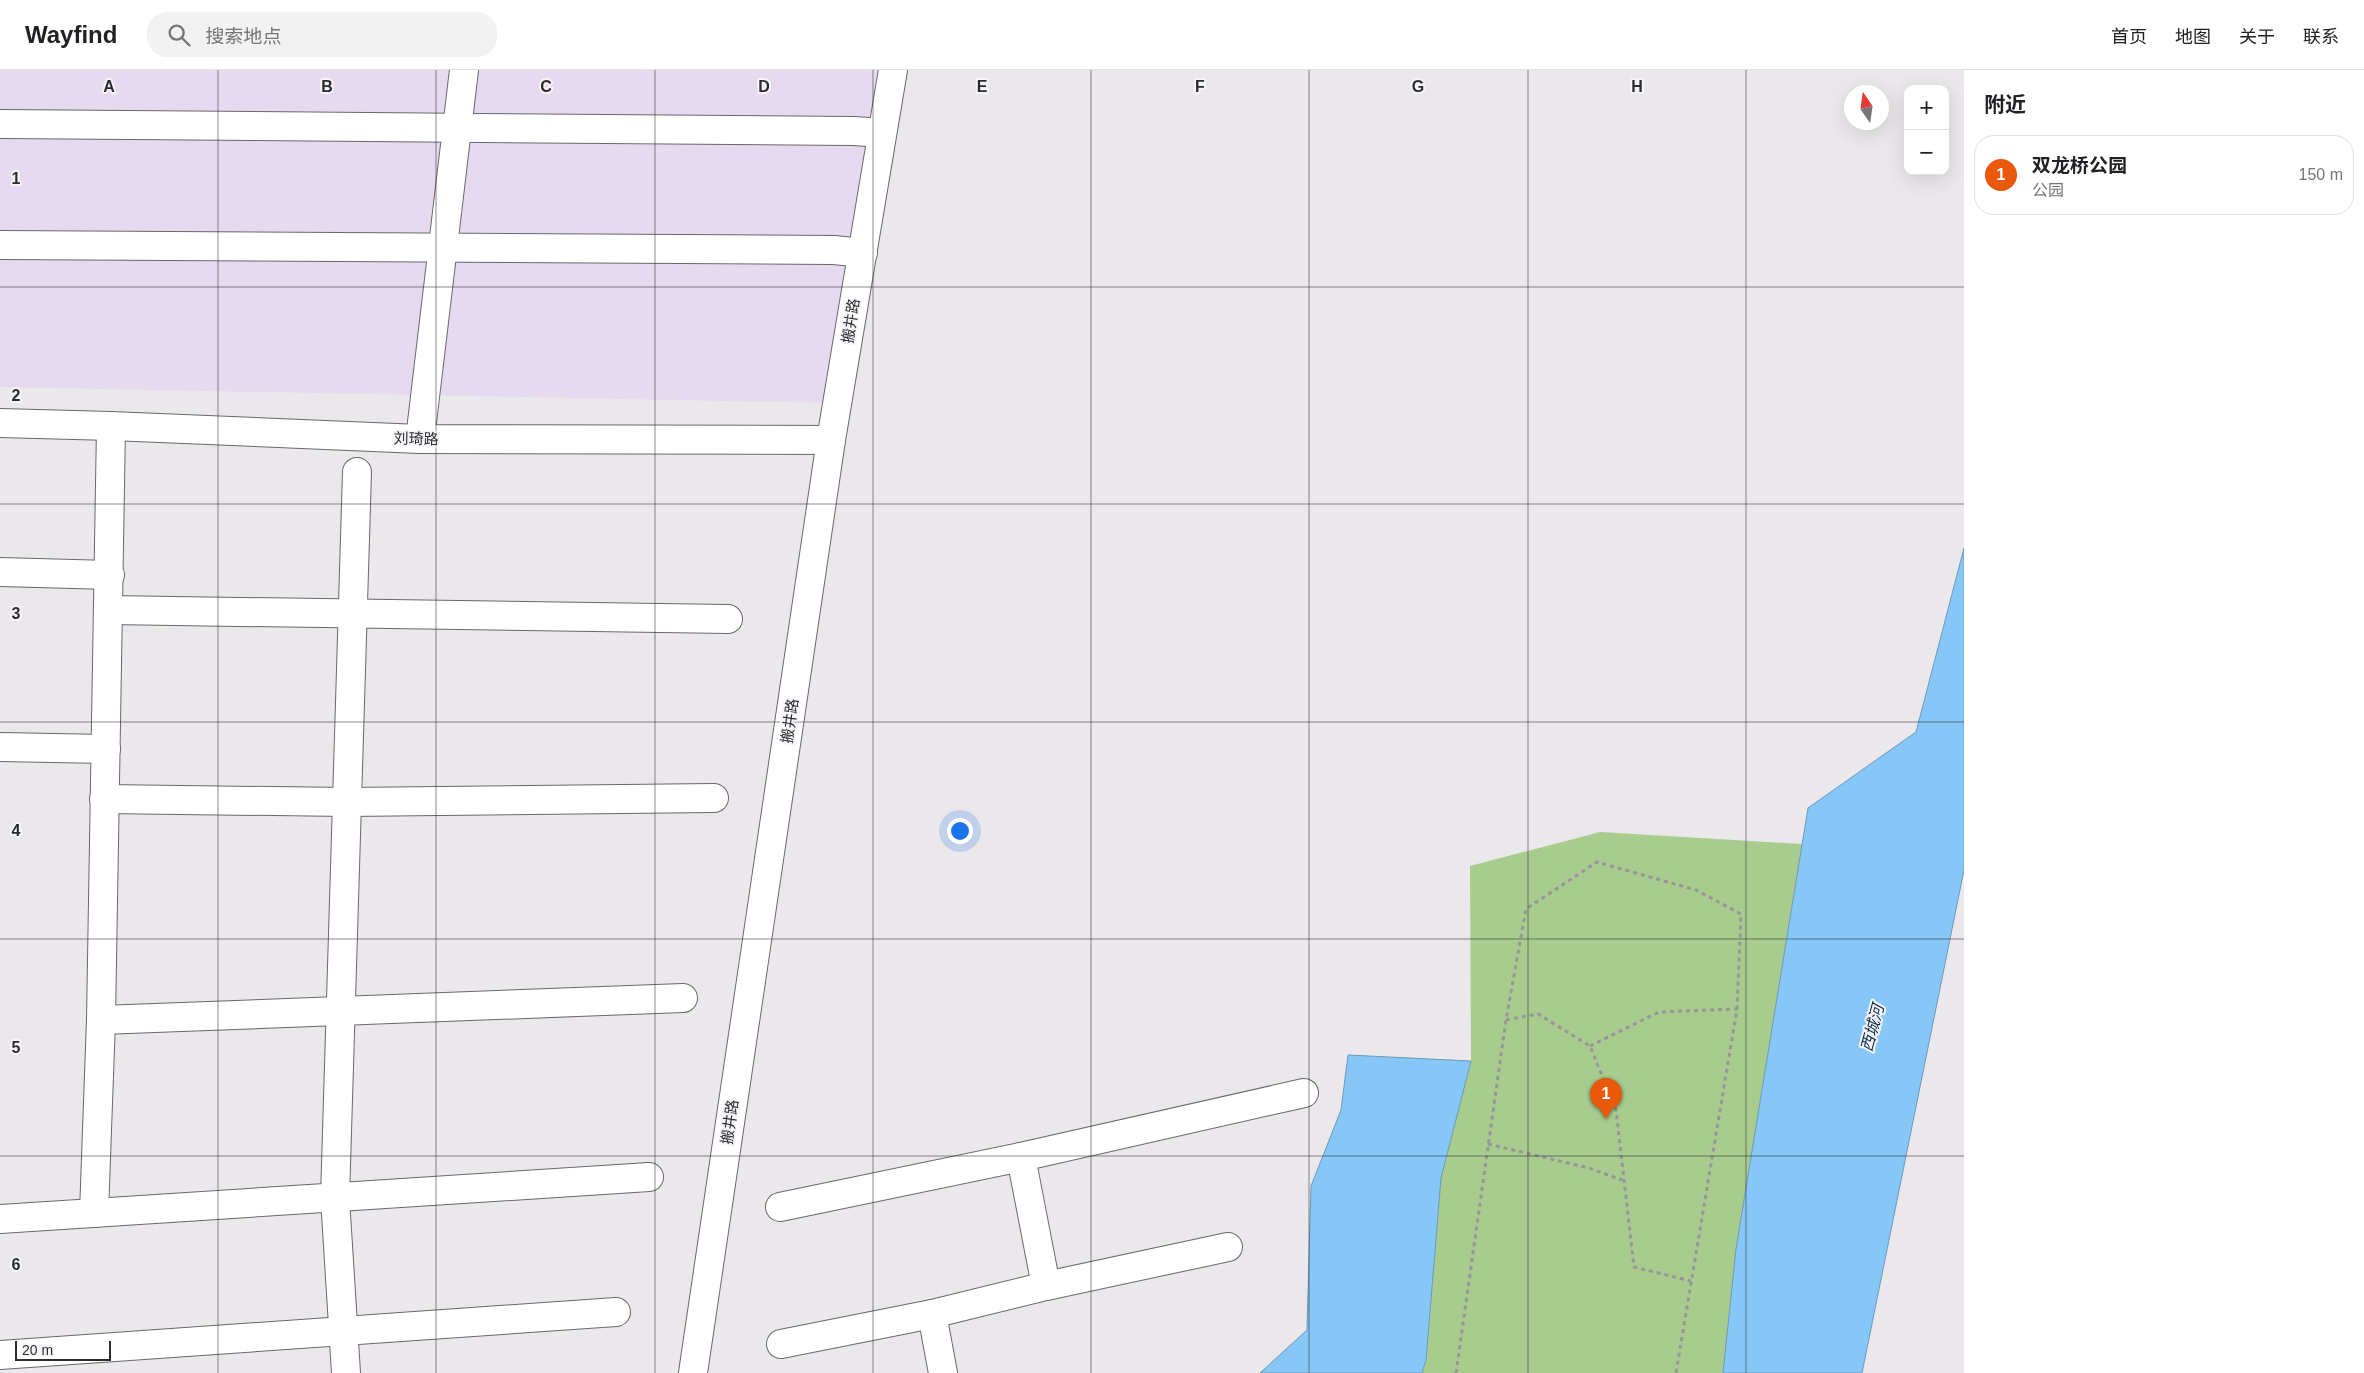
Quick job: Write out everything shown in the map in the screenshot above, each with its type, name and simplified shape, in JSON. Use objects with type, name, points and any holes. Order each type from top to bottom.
[{"type":"street","points":[[420,439],[464,70]]},
{"type":"street","name":"搬井路","points":[[693,1373],[831,440],[893,70]]},
{"type":"street","points":[[0,124],[854,131],[882,133]]},
{"type":"street","points":[[0,245],[834,250],[862,253]]},
{"type":"street","name":"刘琦路","points":[[0,424],[111,426],[420,439],[831,440]]},
{"type":"street","points":[[94,1213],[101,1020],[111,426]]},
{"type":"street","points":[[346,1373],[335,1198],[356,472]]},
{"type":"street","points":[[0,572],[110,574]]},
{"type":"street","points":[[109,610],[728,619]]},
{"type":"street","points":[[0,748],[106,749]]},
{"type":"street","points":[[104,799],[347,802],[714,798]]},
{"type":"street","points":[[101,1020],[683,998]]},
{"type":"street","points":[[780,1208],[1021,1157],[1304,1093]]},
{"type":"street","points":[[1021,1157],[1046,1286]]},
{"type":"street","points":[[0,1219],[649,1177]]},
{"type":"street","points":[[781,1344],[932,1314],[1046,1286],[1228,1247]]},
{"type":"street","points":[[0,1354],[616,1312]]},
{"type":"street","points":[[932,1314],[943,1373]]},
{"type":"path","points":[[1456,1373],[1506,1020],[1526,910],[1597,862],[1696,890],[1740,914],[1737,1009],[1676,1373]]},
{"type":"path","points":[[1590,1046],[1659,1012],[1737,1009]]},
{"type":"path","points":[[1506,1020],[1538,1014],[1590,1046],[1616,1110],[1622,1180],[1634,1267],[1691,1281]]},
{"type":"path","points":[[1488,1144],[1589,1168],[1622,1180]]},
{"type":"shaded area","points":[[0,70],[888,70],[834,403],[0,387]]},
{"type":"green space","points":[[1600,832],[1802,844],[1736,1249],[1723,1373],[1422,1373],[1426,1360],[1441,1178],[1471,1061],[1470,866]]},
{"type":"water","name":"西城河","points":[[1964,548],[1964,870],[1862,1373],[1723,1373],[1736,1249],[1808,808],[1916,732]]},
{"type":"water","points":[[1348,1055],[1471,1061],[1441,1178],[1426,1360],[1422,1373],[1260,1373],[1307,1330],[1311,1186],[1341,1110]]},
{"type":"place","name":"双龙桥公园","points":[[1606,1119]]}]
